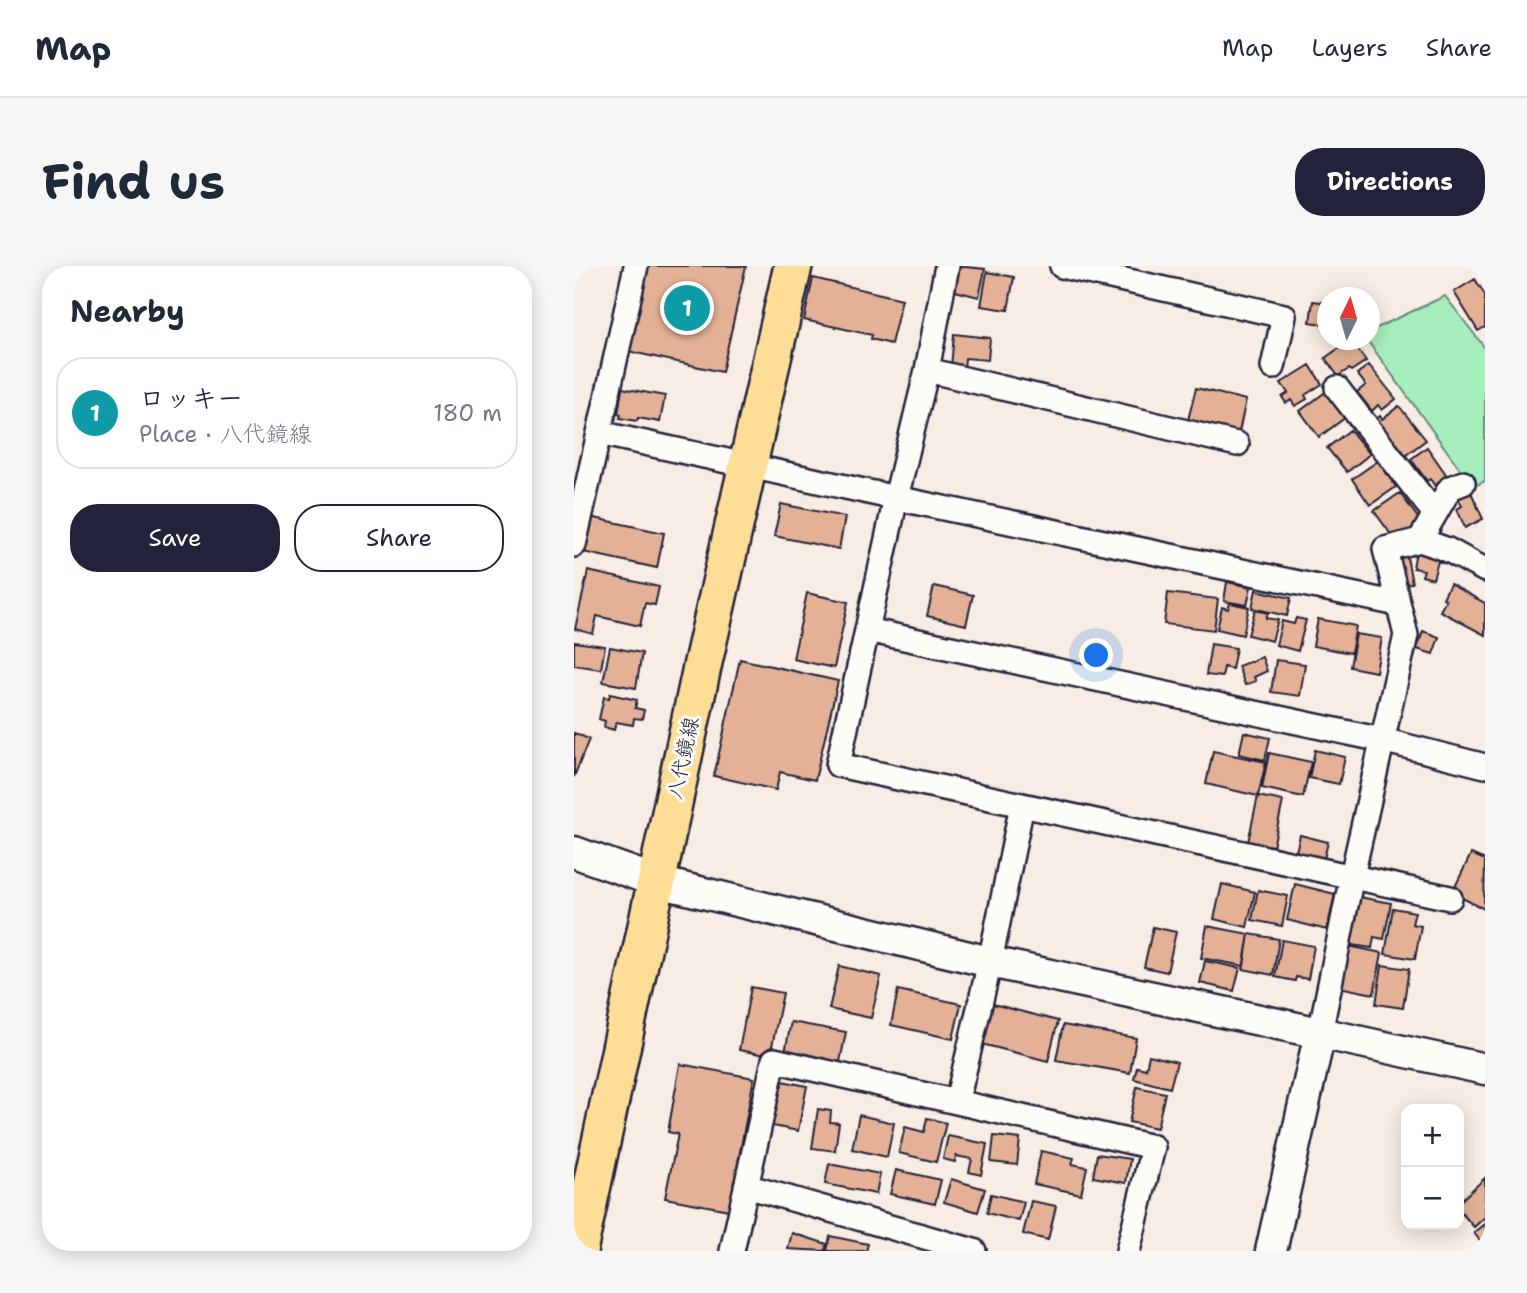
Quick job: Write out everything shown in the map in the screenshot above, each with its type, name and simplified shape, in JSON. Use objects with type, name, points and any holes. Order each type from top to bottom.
[{"type":"main road","name":"八代鏡線","points":[[577,1251],[747,465],[793,266]]},
{"type":"street","points":[[574,545],[636,266]]},
{"type":"street","points":[[947,266],[927,370],[896,498],[838,765],[1450,898]]},
{"type":"street","points":[[1062,266],[1113,272],[1284,316],[1273,367]]},
{"type":"street","points":[[927,370],[1237,444]]},
{"type":"street","points":[[1337,388],[1435,513]]},
{"type":"street","points":[[599,433],[1398,604]]},
{"type":"street","points":[[1420,540],[1450,488],[1463,483]]},
{"type":"street","points":[[1271,1251],[1406,635],[1385,549],[1420,540],[1448,550],[1485,570]]},
{"type":"street","points":[[867,630],[1382,740],[1485,766]]},
{"type":"street","points":[[957,1101],[990,962],[1022,804]]},
{"type":"street","points":[[574,852],[658,882],[990,962],[1485,1069]]},
{"type":"street","points":[[732,1251],[774,1060],[1153,1147],[1128,1251]]},
{"type":"street","points":[[746,1186],[974,1251]]},
{"type":"green space","points":[[1445,296],[1485,348],[1485,481],[1473,487],[1374,350],[1380,350],[1380,326]]},
{"type":"building","points":[[647,266],[746,266],[722,372],[628,351]]},
{"type":"building","points":[[956,266],[985,269],[979,297],[951,290]]},
{"type":"building","points":[[987,272],[1014,277],[1008,310],[981,306]]},
{"type":"building","points":[[813,278],[902,299],[891,344],[871,339],[872,335],[804,320]]},
{"type":"building","points":[[1475,279],[1485,295],[1485,327],[1478,331],[1454,292]]},
{"type":"building","points":[[1313,301],[1317,302],[1317,323],[1310,322]]},
{"type":"building","points":[[954,334],[990,338],[988,360],[965,358],[964,369],[951,367]]},
{"type":"building","points":[[1337,350],[1358,350],[1366,361],[1338,376],[1325,358]]},
{"type":"building","points":[[1310,365],[1322,384],[1305,395],[1307,399],[1295,406],[1291,400],[1286,403],[1282,397],[1288,393],[1281,383]]},
{"type":"building","points":[[1369,365],[1396,399],[1382,410],[1378,405],[1372,411],[1357,392],[1366,385],[1357,374]]},
{"type":"building","points":[[622,388],[665,396],[660,422],[620,418],[621,415],[618,414]]},
{"type":"building","points":[[1196,388],[1246,400],[1239,432],[1188,420]]},
{"type":"building","points":[[1327,391],[1346,417],[1319,437],[1300,411]]},
{"type":"building","points":[[1399,406],[1426,440],[1406,455],[1394,440],[1387,445],[1370,424]]},
{"type":"building","points":[[1350,430],[1370,454],[1347,472],[1327,448]]},
{"type":"building","points":[[1427,447],[1448,477],[1435,486],[1430,479],[1427,481],[1411,459]]},
{"type":"building","points":[[1378,461],[1396,487],[1370,505],[1352,479]]},
{"type":"building","points":[[1471,492],[1483,519],[1465,528],[1457,509],[1462,506],[1458,498]]},
{"type":"building","points":[[1400,493],[1421,522],[1395,540],[1374,511]]},
{"type":"building","points":[[781,504],[845,517],[839,549],[774,536]]},
{"type":"building","points":[[590,517],[664,533],[657,568],[583,552]]},
{"type":"building","points":[[1416,550],[1444,557],[1443,563],[1438,561],[1433,579],[1422,576],[1424,570],[1413,568]]},
{"type":"building","points":[[1406,552],[1412,583],[1405,584],[1398,554]]},
{"type":"building","points":[[588,571],[659,587],[655,605],[645,603],[640,626],[597,616],[593,634],[575,629]]},
{"type":"building","points":[[1227,582],[1251,587],[1247,605],[1224,601]]},
{"type":"building","points":[[1450,584],[1485,603],[1485,635],[1440,611]]},
{"type":"building","points":[[934,586],[973,595],[966,625],[927,616]]},
{"type":"building","points":[[1256,590],[1291,598],[1287,616],[1252,608]]},
{"type":"building","points":[[807,593],[848,602],[834,668],[793,659]]},
{"type":"building","points":[[1168,593],[1218,599],[1214,630],[1164,624]]},
{"type":"building","points":[[1230,603],[1249,607],[1243,635],[1217,629],[1222,607],[1228,609]]},
{"type":"building","points":[[1255,610],[1268,613],[1266,618],[1278,620],[1272,641],[1248,635]]},
{"type":"building","points":[[1296,618],[1306,620],[1298,651],[1276,645],[1282,621],[1294,624]]},
{"type":"building","points":[[1318,619],[1356,626],[1351,653],[1313,646]]},
{"type":"building","points":[[1423,631],[1439,637],[1433,654],[1417,649]]},
{"type":"building","points":[[1356,634],[1382,638],[1376,672],[1350,667]]},
{"type":"building","points":[[574,642],[605,646],[601,669],[574,665]]},
{"type":"building","points":[[1211,644],[1236,648],[1232,669],[1224,667],[1222,677],[1206,675]]},
{"type":"building","points":[[610,647],[642,653],[636,688],[603,682]]},
{"type":"building","points":[[1262,657],[1267,671],[1254,677],[1256,681],[1245,685],[1238,666]]},
{"type":"building","points":[[740,659],[838,681],[815,780],[780,772],[776,790],[714,776]]},
{"type":"building","points":[[1276,660],[1305,664],[1300,696],[1271,692]]},
{"type":"building","points":[[610,694],[637,700],[635,708],[644,710],[642,719],[634,718],[633,725],[616,722],[614,730],[604,727],[605,721],[599,719],[604,697],[609,698]]},
{"type":"building","points":[[1244,732],[1270,738],[1265,760],[1239,754]]},
{"type":"building","points":[[574,733],[589,739],[574,777]]},
{"type":"building","points":[[1315,750],[1345,757],[1339,784],[1309,778]]},
{"type":"building","points":[[1213,751],[1266,762],[1258,796],[1206,784]]},
{"type":"building","points":[[1269,753],[1311,762],[1303,797],[1262,788]]},
{"type":"building","points":[[1258,796],[1283,801],[1273,847],[1248,842]]},
{"type":"building","points":[[1300,835],[1328,842],[1323,863],[1295,856]]},
{"type":"building","points":[[1471,854],[1485,860],[1484,909],[1452,893]]},
{"type":"building","points":[[1222,884],[1255,892],[1247,927],[1214,919]]},
{"type":"building","points":[[1295,884],[1335,894],[1327,930],[1287,920]]},
{"type":"building","points":[[1258,890],[1288,896],[1282,926],[1252,920]]},
{"type":"building","points":[[1354,896],[1391,903],[1384,939],[1374,937],[1372,948],[1345,944]]},
{"type":"building","points":[[1393,908],[1415,912],[1412,924],[1421,926],[1415,959],[1385,954]]},
{"type":"building","points":[[1207,926],[1249,934],[1244,966],[1201,958]]},
{"type":"building","points":[[1153,927],[1176,932],[1167,972],[1144,967]]},
{"type":"building","points":[[1249,934],[1279,939],[1273,975],[1243,969]]},
{"type":"building","points":[[1282,940],[1314,946],[1308,979],[1296,977],[1295,981],[1275,977]]},
{"type":"building","points":[[1348,946],[1382,953],[1374,994],[1339,987]]},
{"type":"building","points":[[1205,961],[1240,968],[1234,991],[1200,983]]},
{"type":"building","points":[[1382,965],[1409,969],[1403,1008],[1376,1004]]},
{"type":"building","points":[[839,966],[881,976],[871,1018],[829,1009]]},
{"type":"building","points":[[751,987],[783,993],[770,1056],[739,1050]]},
{"type":"building","points":[[898,990],[961,1004],[953,1039],[891,1025]]},
{"type":"building","points":[[989,1003],[1058,1021],[1048,1061],[978,1043]]},
{"type":"building","points":[[791,1022],[846,1032],[839,1067],[784,1057]]},
{"type":"building","points":[[1063,1025],[1136,1038],[1130,1073],[1056,1060]]},
{"type":"building","points":[[1149,1055],[1177,1062],[1170,1088],[1134,1079],[1137,1067],[1146,1069]]},
{"type":"building","points":[[680,1064],[754,1078],[729,1210],[665,1198],[678,1134],[668,1132]]},
{"type":"building","points":[[777,1080],[807,1086],[798,1131],[768,1125]]},
{"type":"building","points":[[1137,1087],[1165,1093],[1157,1128],[1129,1122]]},
{"type":"building","points":[[818,1109],[831,1111],[830,1122],[839,1123],[835,1151],[812,1148]]},
{"type":"building","points":[[859,1115],[894,1123],[887,1157],[852,1149]]},
{"type":"building","points":[[927,1118],[946,1123],[936,1162],[899,1153],[905,1127],[924,1132]]},
{"type":"building","points":[[948,1136],[987,1144],[981,1175],[969,1172],[972,1159],[956,1156],[955,1162],[943,1159]]},
{"type":"building","points":[[994,1136],[1020,1139],[1017,1165],[991,1162]]},
{"type":"building","points":[[1041,1151],[1074,1158],[1072,1164],[1087,1167],[1081,1194],[1034,1184]]},
{"type":"building","points":[[1097,1154],[1130,1159],[1126,1183],[1093,1177]]},
{"type":"building","points":[[829,1164],[880,1174],[876,1194],[825,1184]]},
{"type":"building","points":[[896,1170],[941,1180],[935,1204],[890,1194]]},
{"type":"building","points":[[1485,1178],[1485,1217],[1474,1227],[1464,1216],[1464,1197]]},
{"type":"building","points":[[951,1179],[985,1189],[978,1212],[944,1202]]},
{"type":"building","points":[[991,1194],[1024,1202],[1019,1221],[987,1213]]},
{"type":"building","points":[[1031,1201],[1056,1206],[1048,1240],[1023,1234]]},
{"type":"building","points":[[1485,1224],[1485,1247],[1474,1233]]},
{"type":"building","points":[[792,1233],[827,1244],[825,1251],[788,1249]]},
{"type":"building","points":[[830,1236],[868,1244],[866,1251],[827,1251]]},
{"type":"place","name":"ロッキー","points":[[687,308]]}]
